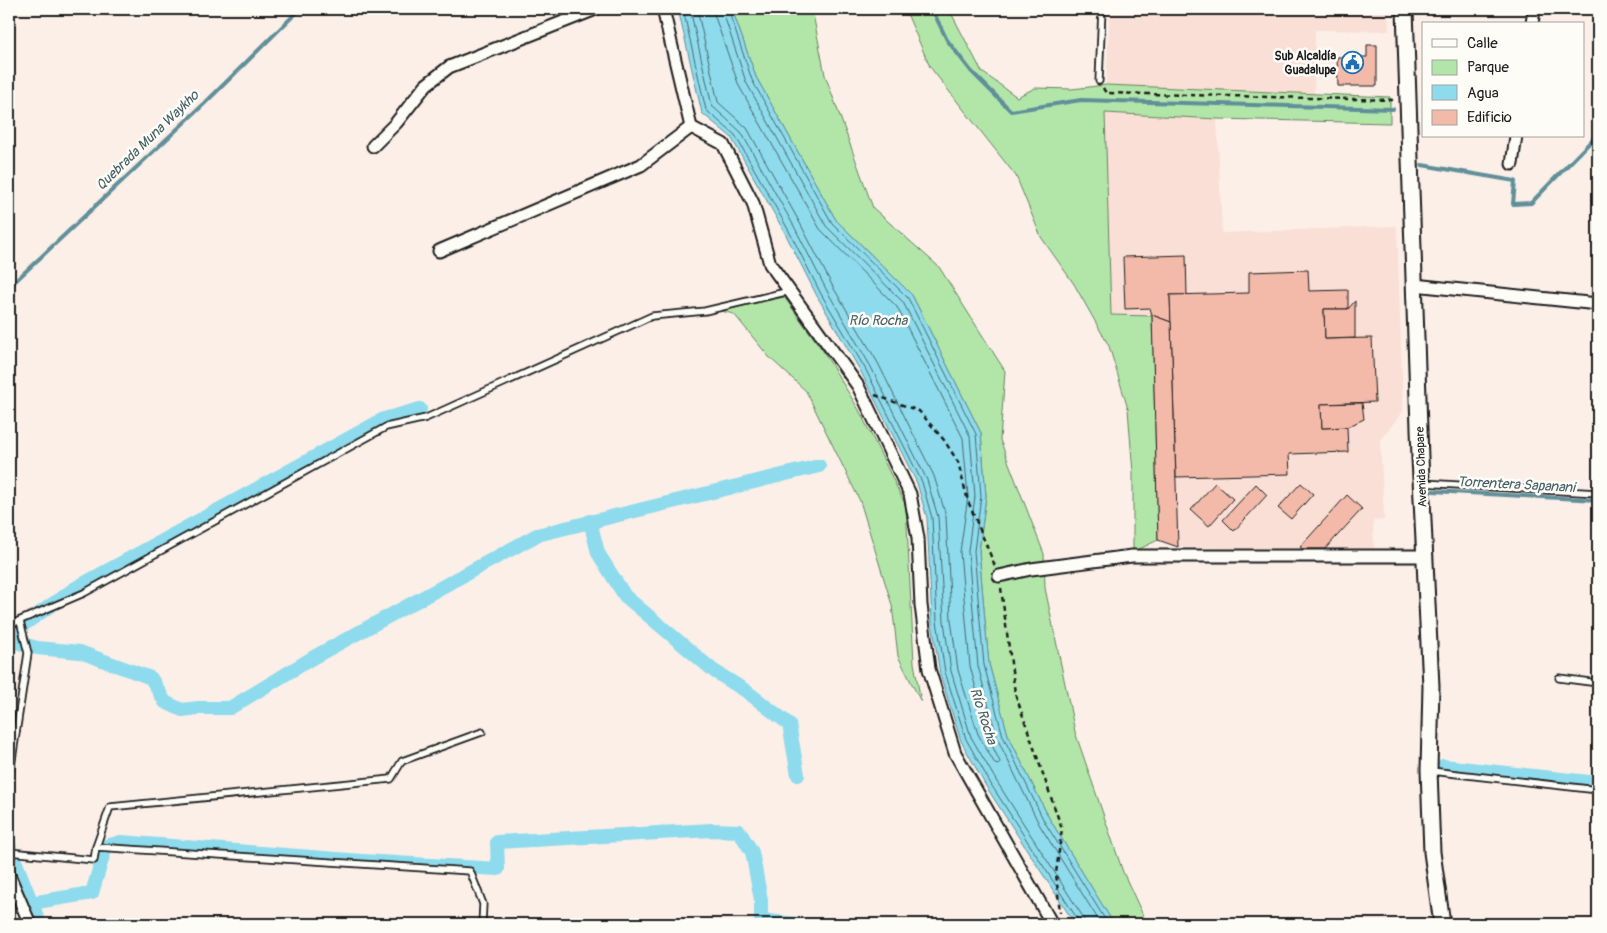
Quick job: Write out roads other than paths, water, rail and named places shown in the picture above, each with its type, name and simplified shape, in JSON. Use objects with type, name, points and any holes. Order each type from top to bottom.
[{"type":"main road","name":"Avenida Chapare","points":[[1405,9],[1424,556],[1431,686],[1429,770],[1432,852],[1442,924]]},
{"type":"street","points":[[373,146],[396,123],[426,86],[449,67],[596,9]]},
{"type":"street","points":[[663,9],[691,127],[723,144],[753,203],[770,264],[858,386],[910,494],[918,538],[921,605],[928,669],[955,753],[1056,920]]},
{"type":"street","points":[[1532,22],[1534,9]]},
{"type":"street","points":[[439,251],[642,165],[691,127]]},
{"type":"street","points":[[1512,164],[1516,138]]},
{"type":"street","points":[[1414,285],[1598,304]]},
{"type":"street","points":[[999,576],[1031,569],[1132,556],[1424,556]]},
{"type":"street","points":[[9,875],[30,924]]},
{"type":"lane","points":[[1099,81],[1102,9]]},
{"type":"lane","points":[[9,625],[84,593],[386,427],[426,418],[652,316],[706,311],[790,292]]},
{"type":"lane","points":[[1422,483],[1598,493]]},
{"type":"lane","points":[[9,780],[28,653],[20,621]]},
{"type":"lane","points":[[1559,678],[1598,683]]},
{"type":"lane","points":[[9,852],[94,860],[96,847],[110,807],[391,779],[402,761],[482,732]]},
{"type":"lane","points":[[1429,770],[1598,790]]},
{"type":"lane","points":[[96,847],[470,871],[483,904],[482,924]]},
{"type":"water","name":"Río Rocha","points":[[678,9],[732,9],[756,77],[836,220],[912,295],[981,433],[986,496],[979,551],[985,621],[989,664],[1008,735],[1049,818],[1114,924],[1075,924],[987,788],[961,741],[940,674],[932,622],[927,518],[917,483],[861,372],[817,296],[785,233],[731,137],[702,113]]},
{"type":"waterway","name":"Quebrada Muna Waykho","points":[[9,287],[204,104],[300,9]]},
{"type":"waterway","points":[[932,9],[947,40],[971,71],[1011,111],[1081,100],[1393,109]]},
{"type":"waterway","points":[[1422,165],[1515,181],[1513,204],[1531,203],[1598,134]]},
{"type":"waterway","points":[[9,635],[74,589],[384,419],[420,409]]},
{"type":"waterway","points":[[9,640],[37,648],[80,652],[151,678],[165,702],[182,710],[230,708],[314,657],[537,535],[819,466]]},
{"type":"waterway","name":"Torrentera Sapanani","points":[[1433,491],[1598,500]]},
{"type":"waterway","points":[[590,521],[598,553],[625,596],[714,671],[746,691],[789,724],[798,775]]},
{"type":"waterway","points":[[1443,766],[1598,783]]},
{"type":"waterway","points":[[31,903],[92,893],[106,846],[121,842],[362,861],[498,869],[497,842],[712,830],[739,831],[752,852],[761,900],[761,920],[795,924]]},
{"type":"waterway","points":[[16,863],[40,924]]},
{"type":"place","name":"Sub Alcaldía Guadalupe","points":[[1352,63]]}]
